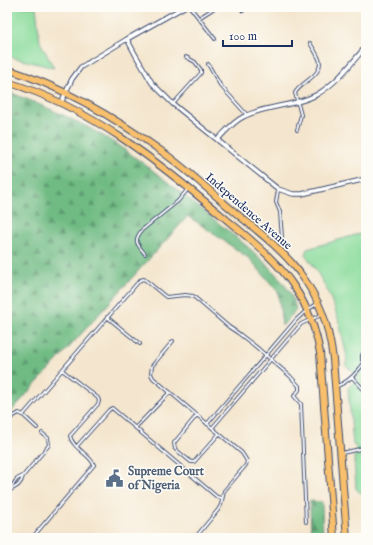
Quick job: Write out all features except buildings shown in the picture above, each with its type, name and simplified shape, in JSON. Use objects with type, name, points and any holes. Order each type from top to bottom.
[{"type":"main road","name":"Independence Avenue","points":[[7,69],[66,93],[123,125],[188,172],[279,250],[299,273],[324,314],[331,341],[347,538]]},
{"type":"main road","name":"Independence Avenue","points":[[7,82],[61,103],[129,142],[189,188],[273,261],[295,287],[307,310],[316,334],[322,375],[334,538]]},
{"type":"street","points":[[61,103],[72,79],[81,67],[184,7]]},
{"type":"street","points":[[127,39],[152,83],[173,104],[278,189],[293,194],[302,194],[366,179]]},
{"type":"street","points":[[218,139],[237,121],[247,115],[296,102],[315,95],[343,74],[366,46]]},
{"type":"lane","points":[[190,7],[215,39]]},
{"type":"lane","points":[[199,18],[216,7]]},
{"type":"lane","points":[[240,7],[243,11]]},
{"type":"lane","points":[[297,130],[300,115],[294,95],[296,90],[316,73],[320,66],[320,60],[310,43]]},
{"type":"lane","points":[[173,104],[201,73],[201,70],[195,62],[186,57]]},
{"type":"lane","points":[[208,64],[220,86],[247,115]]},
{"type":"lane","points":[[145,254],[137,244],[136,240],[138,235],[142,230],[178,201],[189,188]]},
{"type":"lane","points":[[278,189],[276,202],[280,212],[282,238]]},
{"type":"lane","points":[[24,415],[135,284],[143,279],[166,297],[184,294],[193,296],[229,327],[238,332],[271,359],[299,386],[299,390],[294,396],[301,404],[306,522]]},
{"type":"lane","points":[[208,424],[296,320],[318,303]]},
{"type":"lane","points":[[212,428],[301,324],[324,314]]},
{"type":"lane","points":[[107,317],[140,344]]},
{"type":"lane","points":[[173,341],[152,366],[151,370],[153,378],[242,453],[247,461],[246,465],[224,491],[221,506],[195,538]]},
{"type":"lane","points":[[335,387],[352,377],[365,363],[362,360],[362,355],[366,349]]},
{"type":"lane","points":[[32,538],[94,465],[94,463],[70,439],[70,436],[98,404],[98,398],[62,370]]},
{"type":"lane","points":[[352,377],[366,394]]},
{"type":"lane","points":[[136,428],[170,392]]},
{"type":"lane","points":[[76,446],[111,408],[114,409],[217,497],[222,498]]},
{"type":"lane","points":[[7,423],[16,414],[19,414],[24,415],[37,428]]},
{"type":"lane","points":[[197,415],[174,443],[175,449],[191,462],[194,462],[219,434]]},
{"type":"lane","points":[[8,491],[13,483],[23,476],[49,445],[48,438],[42,432]]},
{"type":"lane","points":[[340,453],[360,449],[366,443]]},
{"type":"lane","points":[[8,491],[17,487],[22,481],[23,476]]},
{"type":"green space","points":[[7,7],[36,7],[40,42],[54,68],[7,56]]},
{"type":"green space","points":[[7,91],[62,114],[101,134],[151,169],[261,259],[287,288],[293,299],[296,310],[282,326],[278,292],[250,259],[188,216],[7,416]]},
{"type":"green space","points":[[366,232],[366,493],[361,493],[356,489],[354,457],[356,454],[356,446],[353,445],[348,388],[359,376],[345,365],[347,360],[341,331],[330,296],[325,285],[305,254],[307,249]]},
{"type":"green space","points":[[310,501],[322,502],[323,538],[311,538]]},
{"type":"place","name":"Supreme Court of Nigeria","points":[[115,478]]}]
